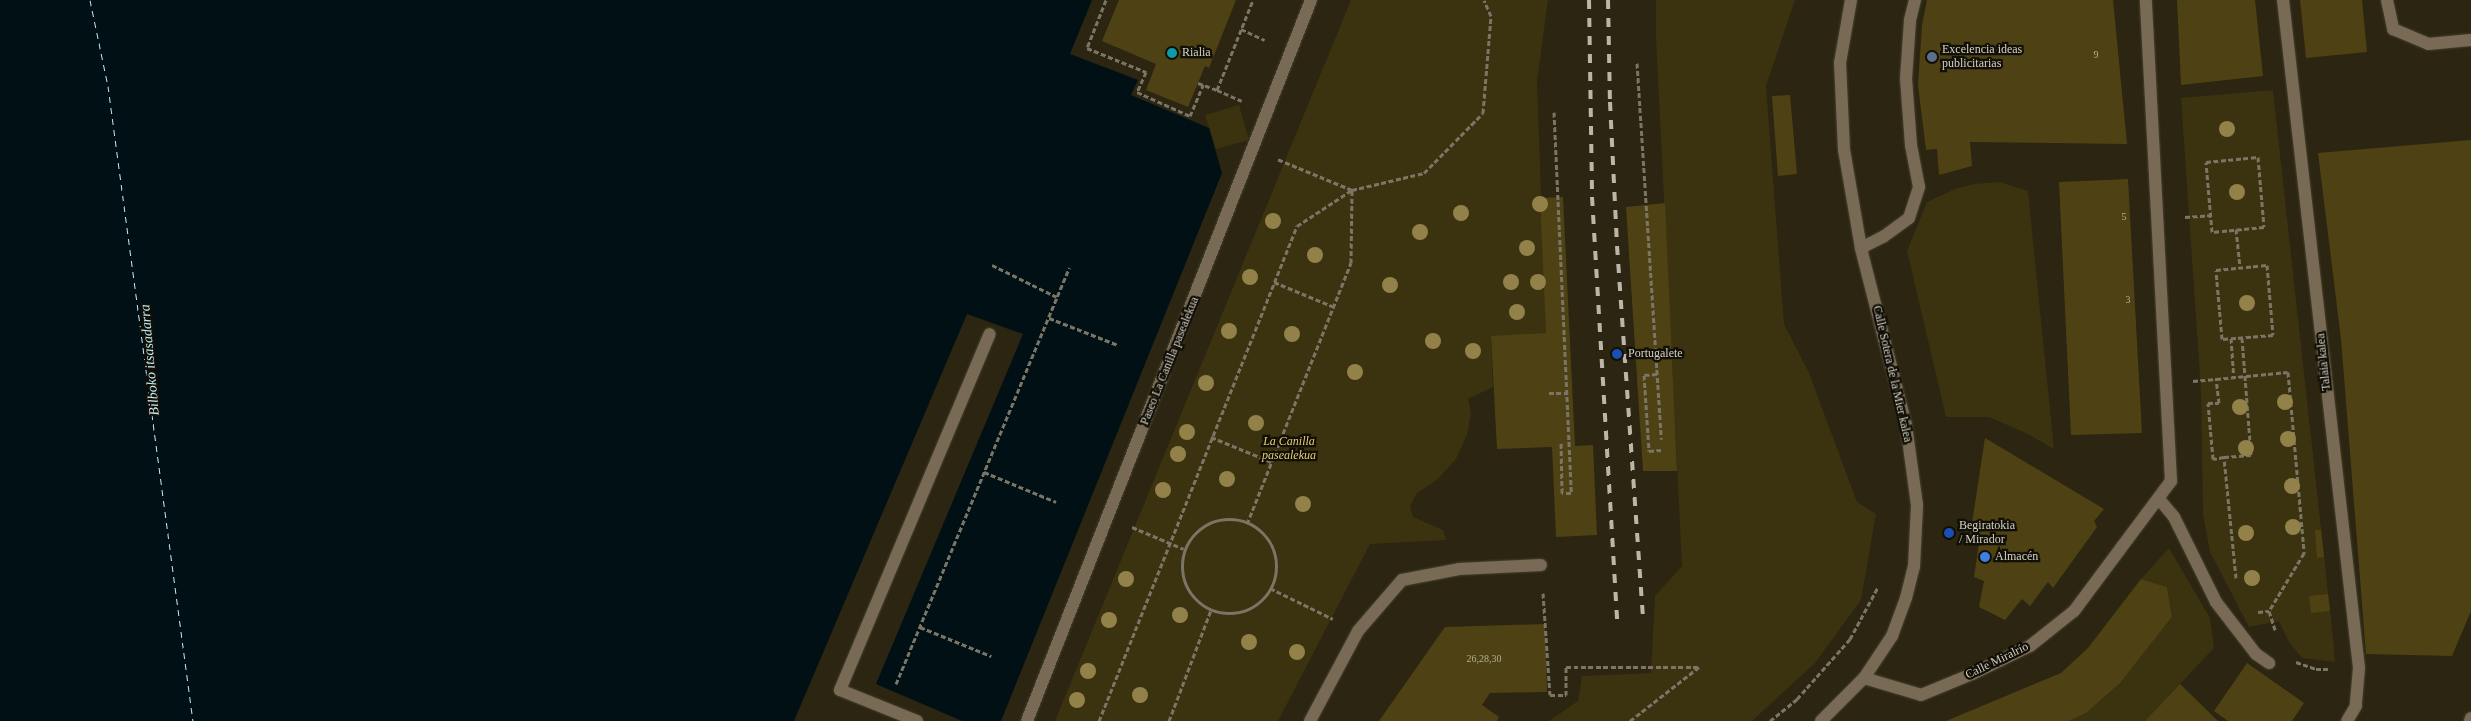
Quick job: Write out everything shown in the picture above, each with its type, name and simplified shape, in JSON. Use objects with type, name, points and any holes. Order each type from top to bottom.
[{"type":"street","name":"Paseo La Canilla pasealekua","points":[[1028,721],[1311,0]]},
{"type":"street","name":"Calle Sotera de la Mier kalea","points":[[1821,721],[1864,678],[1892,636],[1906,598],[1914,567],[1917,505],[1906,425],[1861,248],[1844,150],[1840,64],[1851,0]]},
{"type":"street","points":[[1861,248],[1883,237],[1909,218],[1919,187],[1911,144],[1906,79],[1910,20],[1915,0]]},
{"type":"street","name":"Calle Miralrío","points":[[1864,678],[1921,695],[1972,674],[2030,646],[2074,611],[2171,481],[2146,0]]},
{"type":"street","name":"Talaia kalea","points":[[2283,0],[2359,668],[2356,706],[2347,721]]},
{"type":"street","points":[[2386,0],[2393,29],[2428,44],[2471,40]]},
{"type":"street","points":[[917,721],[840,690],[990,334]]},
{"type":"street","points":[[2159,499],[2174,517],[2216,602],[2256,654],[2269,663]]},
{"type":"street","points":[[1310,721],[1358,631],[1402,580],[1459,569],[1541,565]]},
{"type":"path","points":[[1106,0],[1086,48],[1146,72],[1137,92],[1190,116],[1204,85]]},
{"type":"path","points":[[1198,83],[1217,90],[1253,0]]},
{"type":"path","points":[[1099,721],[1297,226],[1352,190],[1424,174],[1483,113],[1491,16],[1484,0]]},
{"type":"path","points":[[1637,63],[1661,439]]},
{"type":"path","points":[[1554,112],[1571,493],[1562,492],[1561,441]]},
{"type":"path","points":[[1253,150],[1352,190]]},
{"type":"path","points":[[2258,158],[2264,227],[2236,230],[2212,232],[2206,162],[2258,158]]},
{"type":"path","points":[[1248,524],[1351,263],[1352,190]]},
{"type":"path","points":[[2184,217],[2210,215]]},
{"type":"path","points":[[2236,230],[2240,267]]},
{"type":"path","points":[[992,265],[1057,297]]},
{"type":"path","points":[[2267,266],[2273,335],[2222,339],[2216,270],[2240,267],[2267,266]]},
{"type":"path","points":[[893,692],[1069,268]]},
{"type":"path","points":[[1274,282],[1334,307]]},
{"type":"path","points":[[1049,318],[1118,345]]},
{"type":"path","points":[[2231,338],[2234,377]]},
{"type":"path","points":[[2216,379],[2219,402],[2208,403],[2213,458],[2251,455],[2242,338]]},
{"type":"path","points":[[2192,381],[2288,372],[2304,553],[2269,611]]},
{"type":"path","points":[[1657,374],[1644,375],[1649,451],[1661,450]]},
{"type":"path","points":[[1549,393],[1567,392]]},
{"type":"path","points":[[1211,437],[1272,462]]},
{"type":"path","points":[[2224,457],[2236,578],[2240,586]]},
{"type":"path","points":[[984,472],[1056,502]]},
{"type":"path","points":[[1108,517],[1184,549]]},
{"type":"path","points":[[1218,520],[1233,520],[1248,524],[1261,532],[1271,545],[1276,561],[1275,578],[1270,588],[1257,604],[1243,612],[1227,613],[1211,610],[1198,602],[1189,590],[1183,577],[1184,549],[1194,535],[1205,526],[1218,520]]},
{"type":"path","points":[[1541,565],[1550,695],[1566,695],[1566,667],[1699,667],[1630,721]]},
{"type":"path","points":[[1770,721],[1797,699],[1850,639],[1881,582]]},
{"type":"path","points":[[1270,588],[1358,631]]},
{"type":"path","points":[[1169,721],[1211,610]]},
{"type":"path","points":[[2272,623],[2277,636]]},
{"type":"path","points":[[920,627],[991,656]]},
{"type":"path","points":[[2291,656],[2297,663],[2316,669],[2337,669]]},
{"type":"green space","name":"La Canilla pasealekua","points":[[1351,0],[1548,0],[1537,82],[1546,333],[1491,337],[1493,387],[1468,399],[1471,413],[1467,435],[1456,459],[1437,480],[1417,493],[1410,506],[1413,517],[1443,530],[1446,540],[1370,544],[1278,721],[1055,721]]},
{"type":"green space","points":[[1656,0],[1795,0],[1766,86],[1784,324],[1809,373],[1857,502],[1876,514],[1861,600],[1815,663],[1752,721],[1549,721],[1578,701],[1582,676],[1651,673],[1655,596],[1682,566],[1656,38]]},
{"type":"green space","points":[[2273,90],[2335,662],[2302,658],[2289,642],[2279,621],[2249,627],[2210,552],[2203,514],[2201,391],[2181,98]]},
{"type":"green space","points":[[1239,105],[1249,140],[1216,149],[1205,115]]},
{"type":"green space","points":[[2000,182],[2028,191],[2054,449],[2026,433],[1989,417],[1946,417],[1907,251],[1927,202],[1955,189],[1974,184]]},
{"type":"green space","points":[[2169,548],[2210,618],[2214,648],[2145,721],[2069,721],[2086,713],[2120,683],[2172,617],[2167,587],[2141,579]]},
{"type":"water","name":"Bilboko itsasadarra","points":[[0,0],[1092,0],[1070,54],[1138,80],[1131,95],[1209,128],[1222,173],[1001,721],[962,721],[876,684],[1023,334],[967,314],[794,721],[0,721]]},
{"type":"building","name":"Rialia","points":[[1119,0],[1236,0],[1209,68],[1205,66],[1188,107],[1146,90],[1156,64],[1102,41]]},
{"type":"building","points":[[1927,0],[2113,0],[2127,144],[1970,142],[1972,166],[1939,175],[1937,149],[1926,150],[1918,85],[1922,25]]},
{"type":"building","points":[[2177,0],[2255,0],[2263,76],[2181,85]]},
{"type":"building","points":[[2300,0],[2362,0],[2367,52],[2306,58]]},
{"type":"building","points":[[1790,95],[1797,174],[1778,176],[1772,96]]},
{"type":"building","points":[[2471,140],[2471,611],[2452,656],[2366,654],[2341,339],[2318,153]]},
{"type":"building","points":[[2128,179],[2142,433],[2071,435],[2059,182]]},
{"type":"building","points":[[1563,197],[1575,446],[1593,445],[1597,535],[1556,537],[1552,447],[1497,449],[1491,336],[1546,333],[1540,198]]},
{"type":"building","points":[[1665,203],[1677,471],[1643,471],[1626,207]]},
{"type":"building","points":[[1985,438],[2104,509],[2094,521],[2097,527],[2053,588],[2048,582],[2030,606],[2022,599],[2005,620],[1979,607],[1984,581],[1974,577],[1979,543],[1969,543]]},
{"type":"building","points":[[2315,530],[2321,530],[2324,557],[2317,558]]},
{"type":"building","points":[[2141,579],[2167,587],[2172,617],[2120,683],[2086,713],[2069,721],[1946,721],[2061,673],[2088,648]]},
{"type":"building","points":[[2328,594],[2330,611],[2311,613],[2309,596]]},
{"type":"building","points":[[1545,624],[1547,692],[1490,693],[1482,705],[1499,717],[1497,721],[1379,721],[1445,627]]},
{"type":"building","points":[[2247,663],[2304,703],[2292,721],[2228,721],[2214,711]]},
{"type":"building","points":[[2180,684],[2218,721],[2145,721]]},
{"type":"ferry route","points":[[90,0],[108,86],[193,721]]},
{"type":"railway","points":[[1589,0],[1592,197],[1617,622]]},
{"type":"railway","points":[[1608,0],[1610,102],[1617,246],[1643,617]]},
{"type":"place","name":"Rialia","points":[[1172,53]]},
{"type":"place","name":"Excelencia ideas publicitarias","points":[[1932,57]]},
{"type":"place","name":"Portugalete","points":[[1617,354]]},
{"type":"place","name":"Begiratokia / Mirador","points":[[1949,533]]},
{"type":"place","name":"Almacén","points":[[1985,557]]}]
